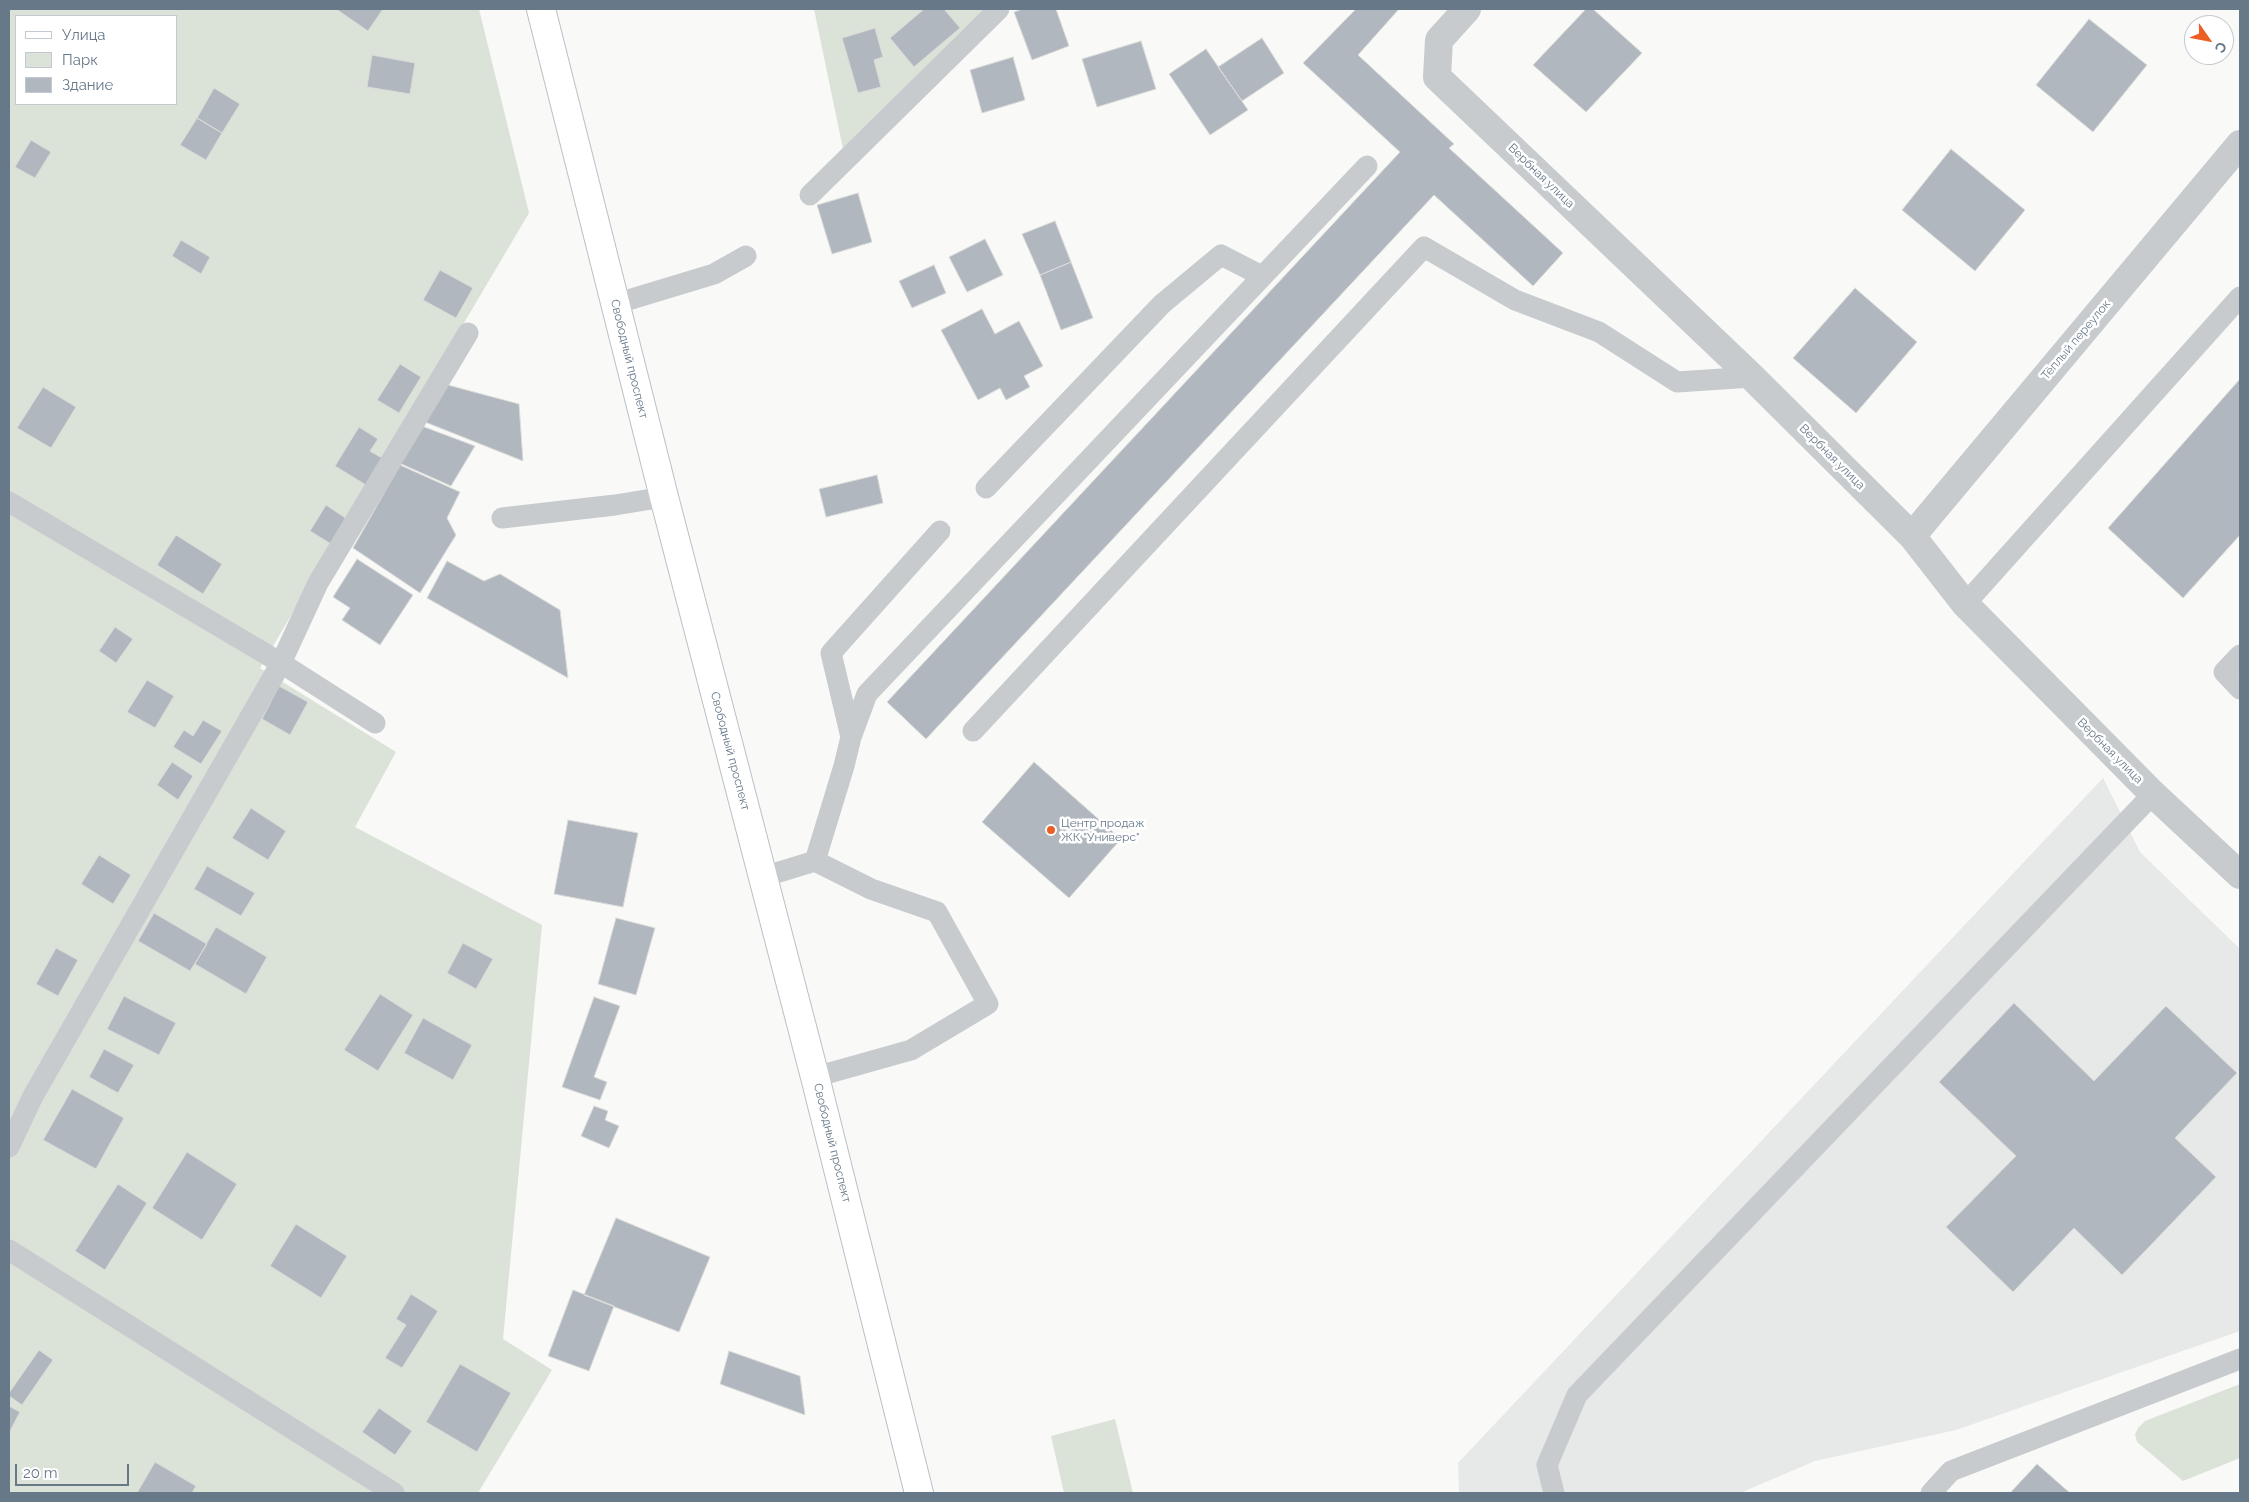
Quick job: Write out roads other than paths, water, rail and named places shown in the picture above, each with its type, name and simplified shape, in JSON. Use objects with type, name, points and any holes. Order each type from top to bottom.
[{"type":"main road","name":"Свободный проспект","points":[[541,9],[664,497],[816,1077],[919,1493]]},
{"type":"street","name":"Вербная улица","points":[[1468,9],[1440,40],[1437,76],[1752,378],[1912,536],[1966,604],[2153,794],[2240,874]]},
{"type":"street","name":"Тёплый переулок","points":[[1912,536],[2240,144]]},
{"type":"lane","points":[[810,195],[998,9]]},
{"type":"lane","points":[[815,861],[851,737],[867,694],[1367,166]]},
{"type":"lane","points":[[973,731],[1424,247],[1515,300],[1599,332],[1677,382],[1752,378]]},
{"type":"lane","points":[[986,488],[1162,304],[1221,255],[1262,276]]},
{"type":"lane","points":[[615,304],[714,274],[746,256]]},
{"type":"lane","points":[[1966,604],[2240,297]]},
{"type":"lane","points":[[9,1147],[33,1096],[281,663],[318,583],[468,333]]},
{"type":"lane","points":[[502,518],[615,505],[664,497]]},
{"type":"lane","points":[[9,502],[281,663],[375,723]]},
{"type":"lane","points":[[851,737],[831,653],[940,531]]},
{"type":"lane","points":[[2240,655],[2224,672],[2240,689]]},
{"type":"lane","points":[[1554,1493],[1547,1465],[1577,1395],[2153,794]]},
{"type":"lane","points":[[763,877],[815,861],[871,888],[937,912],[988,1004],[911,1050],[816,1077]]},
{"type":"lane","points":[[9,1250],[394,1493]]},
{"type":"lane","points":[[1932,1493],[1951,1471],[2240,1358]]},
{"type":"place","name":"Центр продаж ЖК \"Универс\"","points":[[1051,830]]}]
